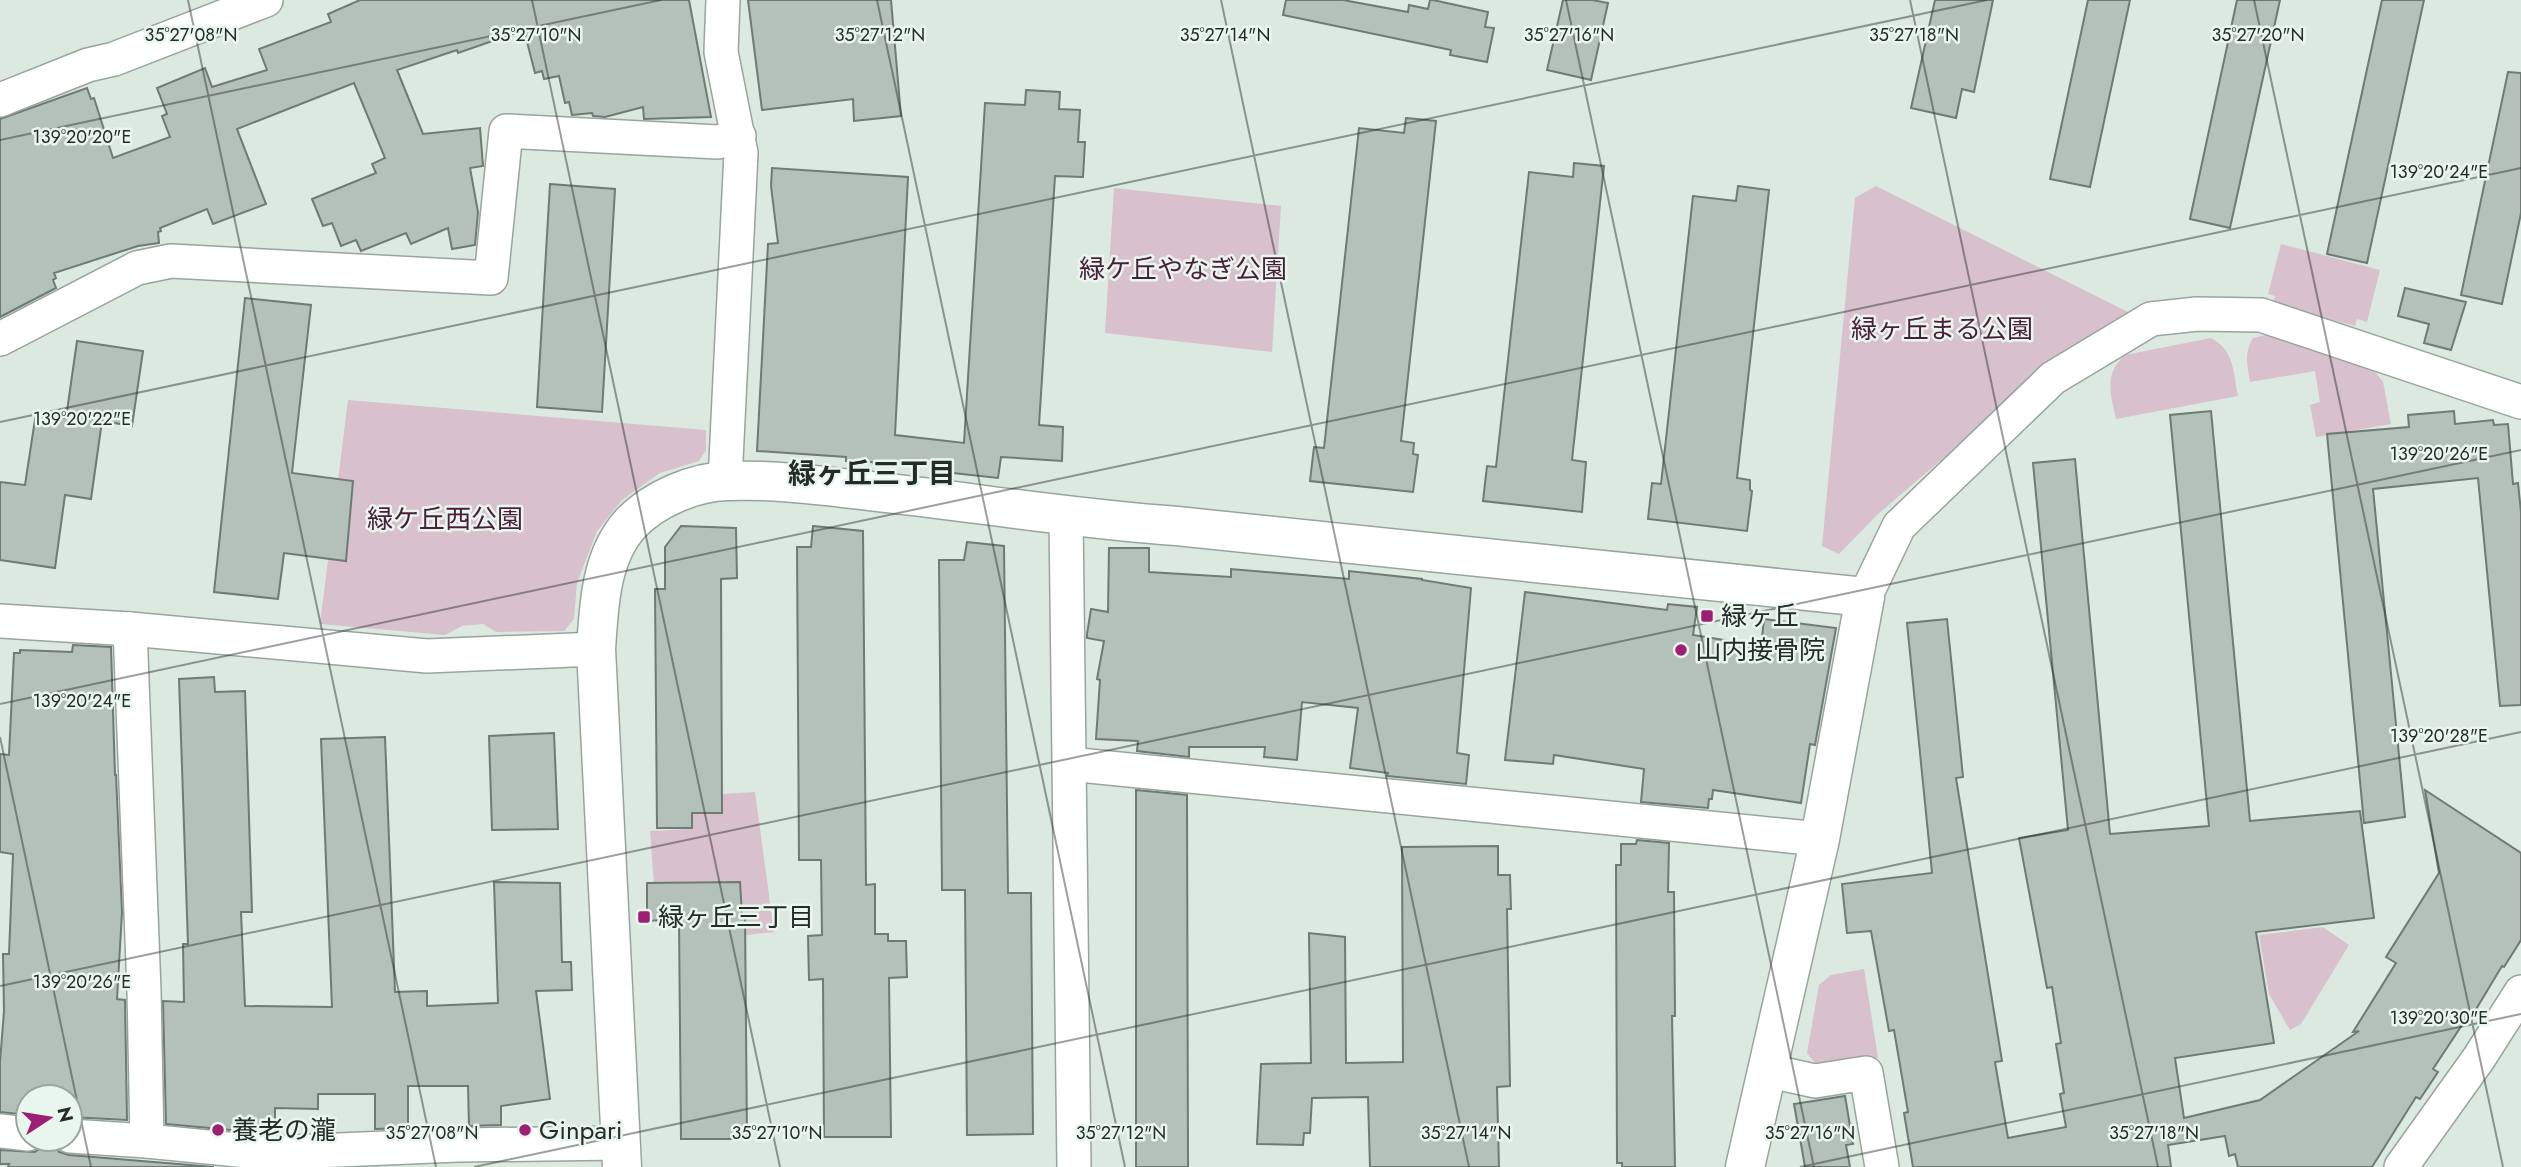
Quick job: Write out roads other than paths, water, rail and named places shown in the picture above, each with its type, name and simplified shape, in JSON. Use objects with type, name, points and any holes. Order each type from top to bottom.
[{"type":"street","points":[[0,100],[266,0]]},
{"type":"street","points":[[723,0],[721,52],[741,153],[725,481]]},
{"type":"street","points":[[0,339],[137,268],[171,261],[491,278],[506,131],[718,142],[738,136]]},
{"type":"street","points":[[1745,1167],[1765,1070],[1820,839],[1865,597],[1899,526],[2053,378],[2151,319],[2197,314],[2261,315],[2521,402]]},
{"type":"street","points":[[84,1137],[267,1153],[458,1144],[622,1155],[596,649],[600,593],[613,553],[631,524],[654,505],[688,488],[725,481],[818,485],[1066,517],[1177,526],[1865,597]]},
{"type":"street","points":[[1066,517],[1074,1167]]},
{"type":"street","points":[[0,621],[130,629],[427,656],[596,649]]},
{"type":"street","points":[[130,629],[147,1141]]},
{"type":"street","points":[[1069,764],[1820,839]]},
{"type":"street","points":[[2402,1167],[2479,1058],[2521,992]]},
{"type":"street","points":[[1765,1070],[1815,1081],[1866,1073],[1882,1167]]},
{"type":"place","name":"緑ヶ丘","points":[[1707,616]]},
{"type":"place","name":"山内接骨院","points":[[1681,650]]},
{"type":"place","name":"緑ヶ丘三丁目","points":[[644,917]]},
{"type":"place","name":"養老の瀧","points":[[218,1130]]},
{"type":"place","name":"Ginpari","points":[[525,1130]]},
{"type":"district","name":"緑ヶ丘三丁目","points":[[872,473]]},
{"type":"park label","name":"緑ケ丘やなぎ公園","points":[[1183,269]]},
{"type":"park label","name":"緑ヶ丘まる公園","points":[[1942,329]]},
{"type":"park label","name":"緑ケ丘西公園","points":[[445,519]]}]
